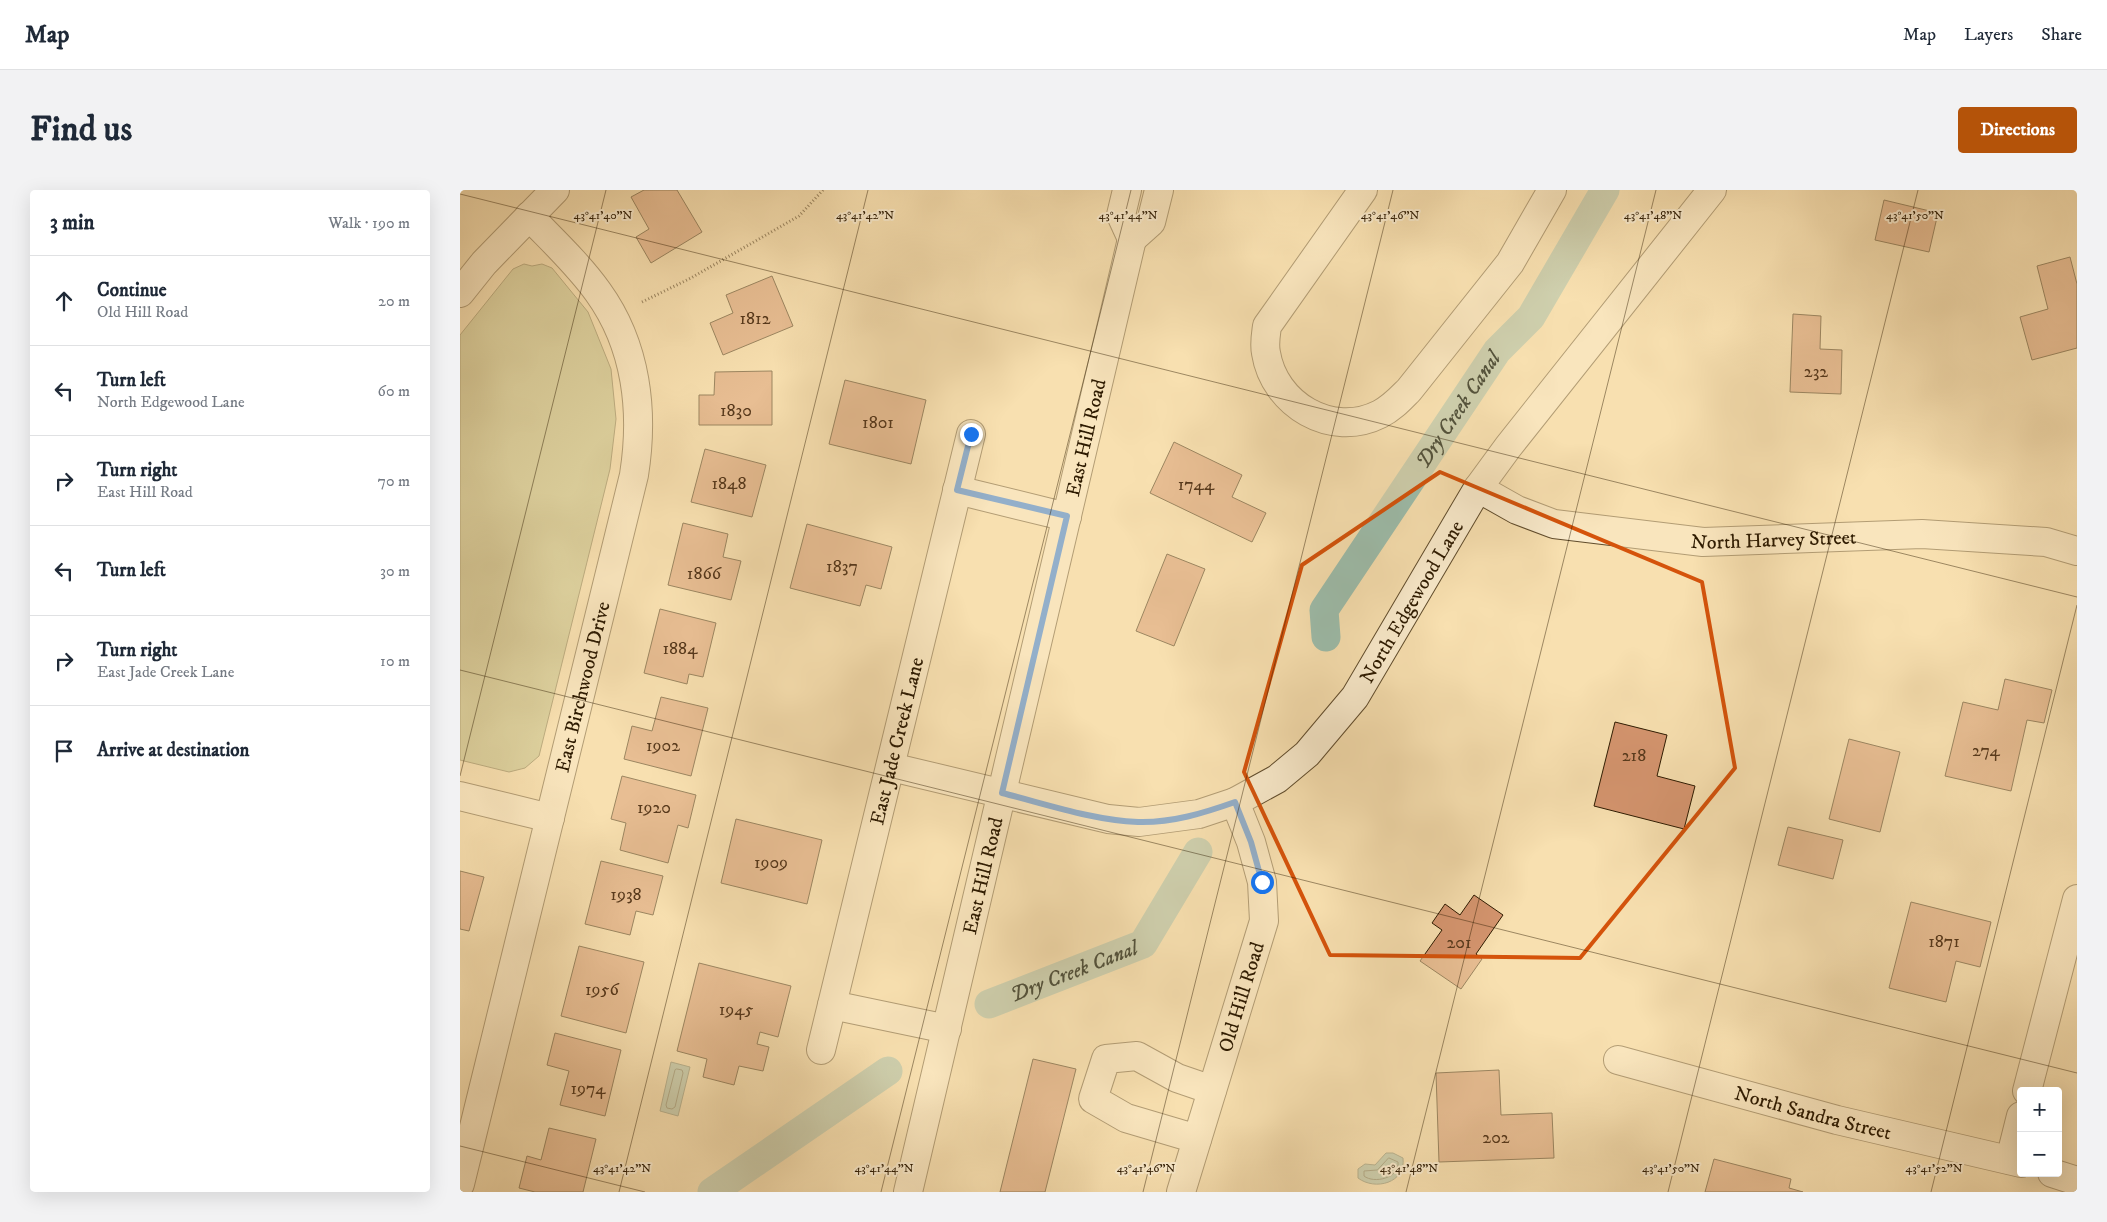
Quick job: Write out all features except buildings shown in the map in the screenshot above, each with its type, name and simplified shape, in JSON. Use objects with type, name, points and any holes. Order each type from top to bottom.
[{"type":"street","points":[[460,293],[484,263],[555,190]]},
{"type":"street","points":[[1127,190],[1121,215],[1132,239],[1152,222],[1159,190]]},
{"type":"street","points":[[1363,190],[1267,326],[1266,352],[1273,377],[1286,397],[1304,412],[1322,419],[1341,422],[1360,421],[1379,415],[1396,404],[1510,263],[1552,190]]},
{"type":"street","name":"North Edgewood Lane","points":[[891,767],[1108,819],[1139,822],[1199,814],[1235,802],[1277,779],[1307,754],[1355,697],[1478,488],[1508,447],[1712,190]]},
{"type":"street","name":"East Birchwood Drive","points":[[460,1184],[466,1135],[550,818],[634,476],[639,444],[639,412],[635,381],[629,358],[615,321],[599,294],[580,268],[528,216]]},
{"type":"street","name":"East Hill Road","points":[[908,1192],[1132,239]]},
{"type":"street","name":"East Jade Creek Lane","points":[[821,1050],[971,434]]},
{"type":"street","name":"North Harvey Street","points":[[1478,488],[1517,510],[1554,524],[1703,542],[1922,534],[2046,542],[2077,551]]},
{"type":"street","points":[[957,490],[1067,516]]},
{"type":"street","points":[[460,796],[550,818]]},
{"type":"street","name":"Old Hill Road","points":[[1181,1192],[1264,921],[1262,882],[1251,842],[1235,802]]},
{"type":"street","points":[[2028,1087],[2077,899]]},
{"type":"street","points":[[832,1005],[947,1029]]},
{"type":"street","points":[[1197,1139],[1126,1118],[1093,1099],[1106,1059],[1137,1056],[1177,1078],[1212,1090]]},
{"type":"street","name":"North Sandra Street","points":[[1618,1060],[1837,1120],[2015,1161]]},
{"type":"street","points":[[2015,1161],[2019,1132]]},
{"type":"street","points":[[2062,1176],[2077,1181]]},
{"type":"path","points":[[642,302],[691,278],[799,216],[823,190]]},
{"type":"highlighted area","points":[[1440,472],[1702,582],[1735,768],[1580,958],[1330,955],[1244,772],[1302,565]]},
{"type":"green space","points":[[524,264],[532,266],[542,264],[552,268],[588,312],[611,369],[616,419],[610,469],[539,756],[525,768],[509,772],[460,760],[460,335],[513,269]]},
{"type":"water","points":[[671,1062],[690,1067],[678,1116],[660,1111]]},
{"type":"water","points":[[1386,1153],[1393,1153],[1403,1158],[1403,1167],[1395,1179],[1380,1184],[1373,1184],[1358,1178],[1358,1169],[1365,1164],[1375,1165]]},
{"type":"waterway","name":"Dry Creek Canal","points":[[1326,637],[1324,610],[1497,351],[1531,317],[1605,190]]},
{"type":"waterway","name":"Dry Creek Canal","points":[[989,1004],[1143,944],[1198,852]]},
{"type":"waterway","name":"Dry Creek Canal","points":[[712,1192],[888,1071]]},
{"type":"route","points":[[971,434],[957,490],[1067,516],[1002,793],[1108,819],[1139,822],[1199,814],[1235,802],[1251,842],[1262,882]]}]
